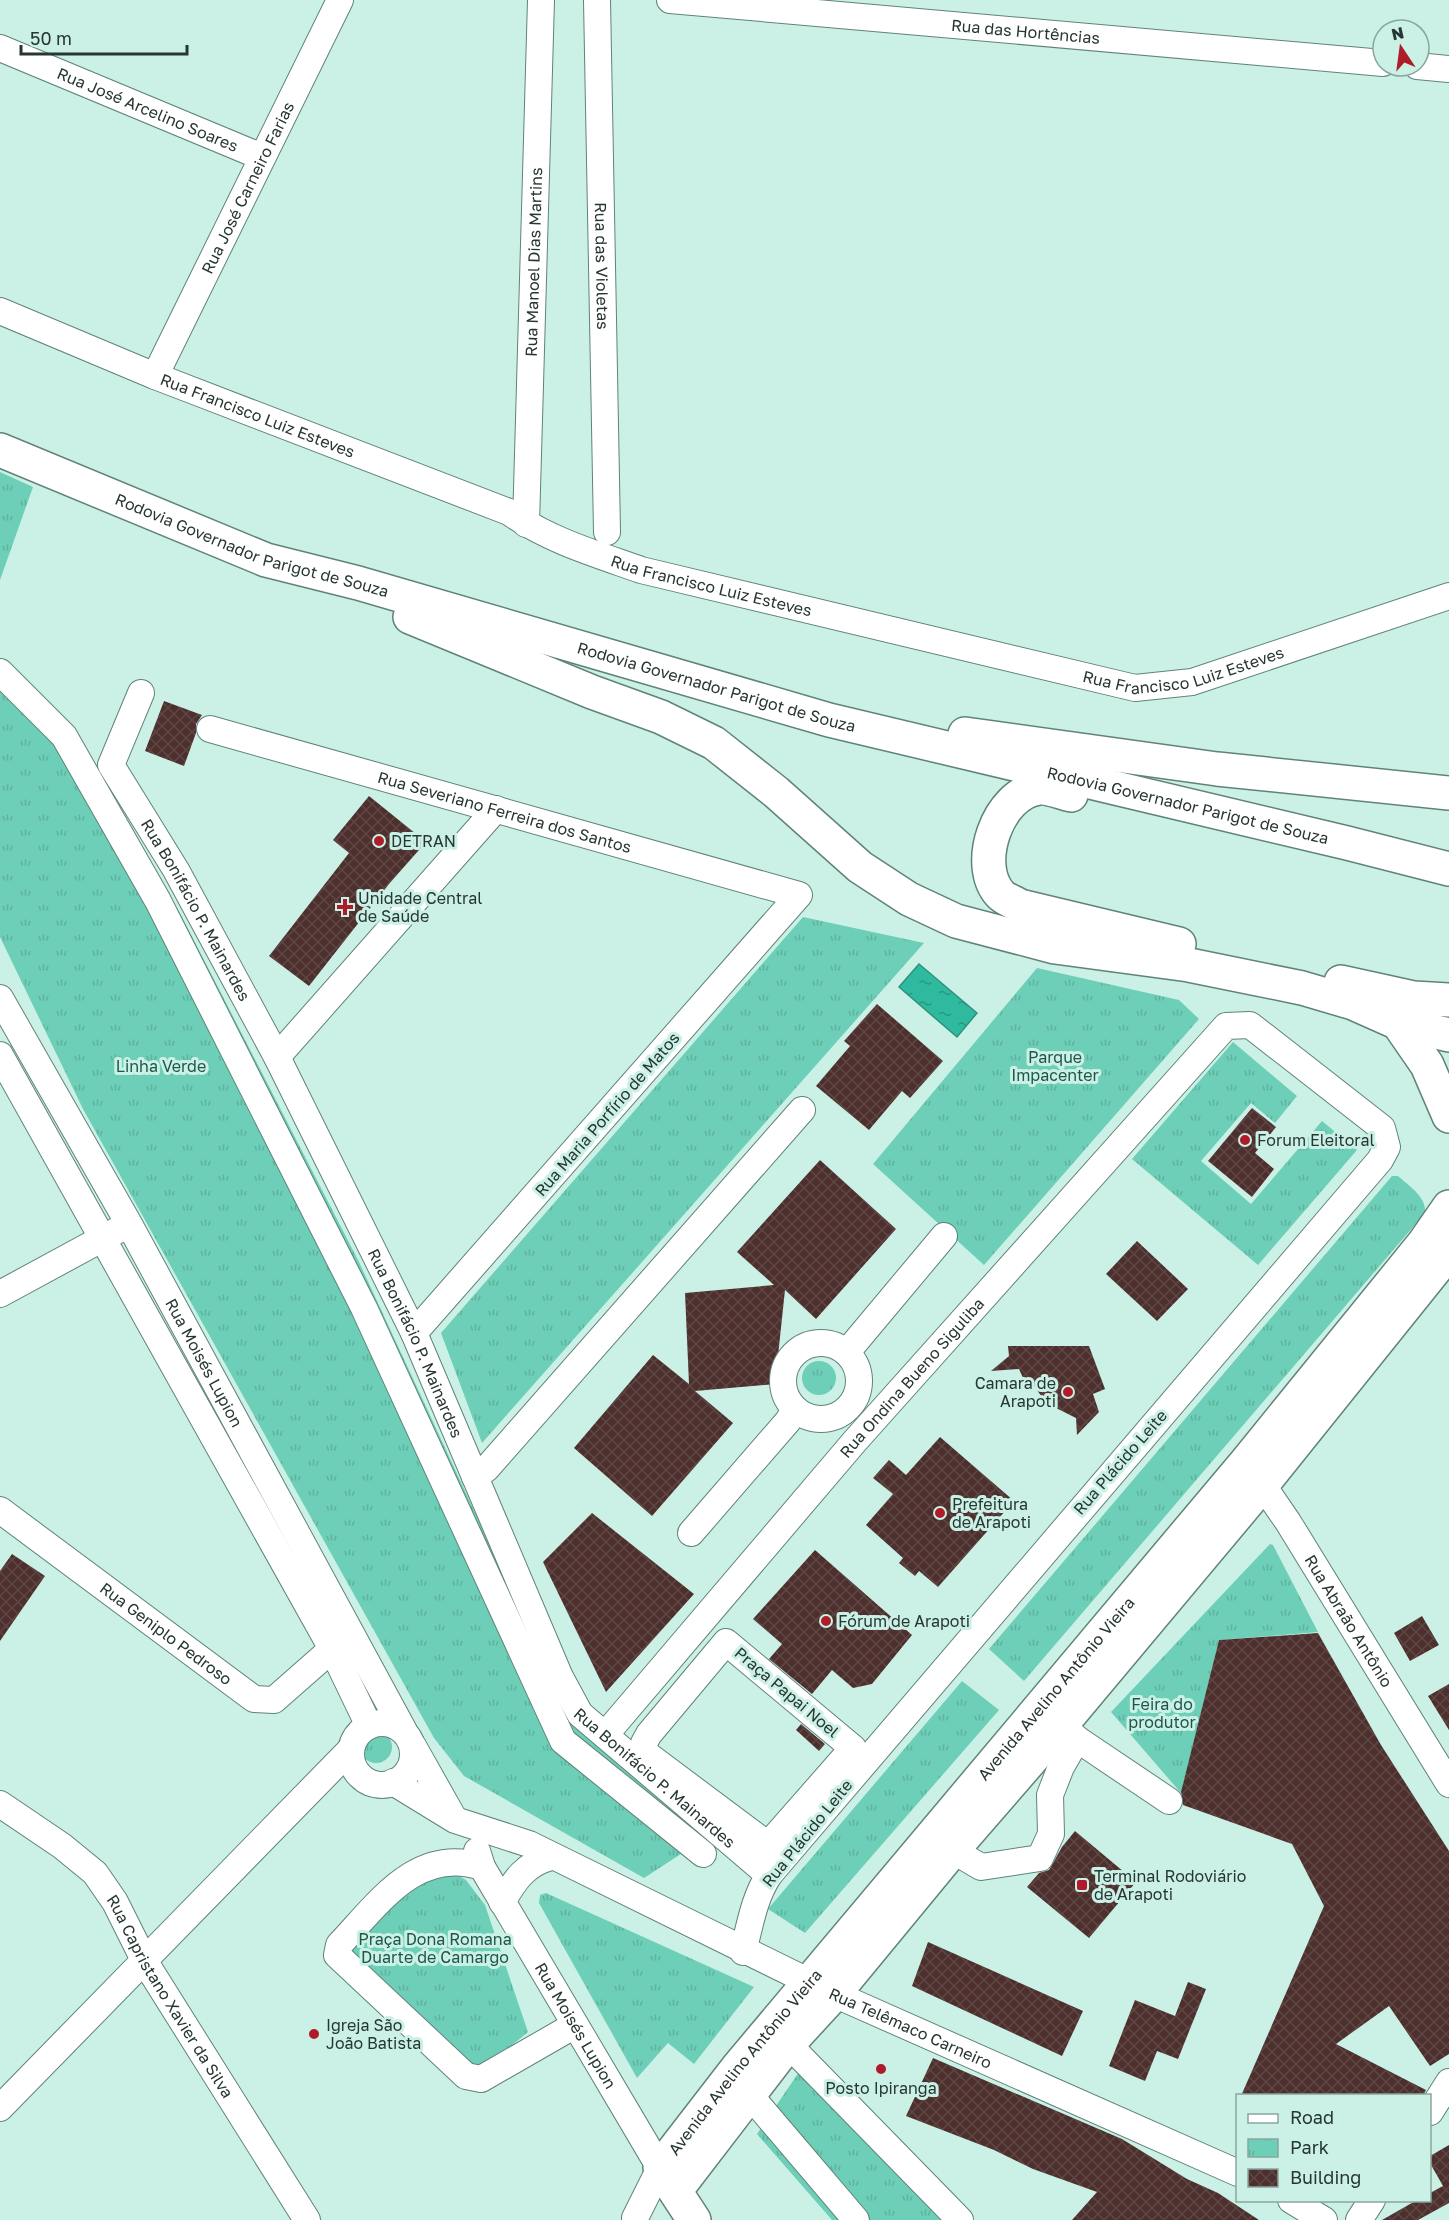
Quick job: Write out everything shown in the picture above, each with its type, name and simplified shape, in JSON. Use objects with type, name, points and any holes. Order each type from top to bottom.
[{"type":"main road","name":"Rodovia Governador Parigot de Souza","points":[[0,450],[267,560],[358,584],[829,720],[1449,869]]},
{"type":"main road","points":[[358,584],[416,621],[662,717],[714,743],[776,792],[860,867],[909,899],[956,921],[1055,946],[1189,965],[1302,988],[1353,1003],[1398,1023],[1449,1035]]},
{"type":"main road","points":[[829,720],[897,725],[1217,769],[1449,793]]},
{"type":"main road","points":[[1347,843],[1281,838],[1039,788],[1013,802],[1000,818],[993,831],[988,857],[992,879],[1000,895],[1020,906],[1414,998],[1449,1000]]},
{"type":"main road","points":[[1398,1023],[1427,1065],[1449,1116]]},
{"type":"main road","name":"Avenida Avelino Antônio Vieira","points":[[668,2179],[941,1844],[1060,1723],[1254,1473],[1449,1207]]},
{"type":"main road","name":"Avenida Avelino Antônio Vieira","points":[[1254,1473],[1449,1252]]},
{"type":"main road","name":"Avenida Avelino Antônio Vieira","points":[[748,2081],[788,2044],[822,1988]]},
{"type":"main road","name":"Rua Moisés Lupion","points":[[668,2179],[694,2220]]},
{"type":"street","name":"Rua José Carneiro Farias","points":[[155,376],[340,0]]},
{"type":"street","name":"Rua Manoel Dias Martins","points":[[526,524],[541,0]]},
{"type":"street","name":"Rua das Violetas","points":[[597,0],[608,532]]},
{"type":"street","name":"Rua das Hortências","points":[[670,0],[1371,62]]},
{"type":"street","name":"Rua José Arcelino Soares","points":[[0,48],[262,157]]},
{"type":"street","points":[[1431,67],[1449,69]]},
{"type":"street","name":"Rua Francisco Luiz Esteves","points":[[0,311],[155,376],[509,512],[526,524],[581,549],[641,570],[1135,688],[1192,682],[1449,596]]},
{"type":"street","points":[[0,672],[64,736],[158,901],[364,1308],[562,1741],[703,1854]]},
{"type":"street","name":"Rua Bonifácio P. Mainardes","points":[[141,693],[111,765],[176,870],[277,1057],[414,1333],[560,1677],[580,1714],[769,1875]]},
{"type":"street","name":"Rua Severiano Ferreira dos Santos","points":[[210,729],[799,895]]},
{"type":"street","points":[[277,1057],[496,809]]},
{"type":"street","name":"Rua Maria Porfírio de Matos","points":[[414,1333],[799,895]]},
{"type":"street","name":"Rua Moisés Lupion","points":[[0,998],[8,1032],[129,1224],[409,1739],[462,1823],[482,1867],[502,1902],[668,2179]]},
{"type":"street","name":"Rua Plácido Leite","points":[[743,1952],[753,1910],[761,1888],[769,1875],[1380,1160],[1387,1147],[1382,1128],[1250,1025],[1226,1026]]},
{"type":"street","name":"Rua Ondina Bueno Siguliba","points":[[605,1735],[855,1441],[1226,1026]]},
{"type":"street","name":"Rua Moisés Lupion","points":[[0,1055],[332,1649],[369,1725]]},
{"type":"street","points":[[475,1477],[487,1468],[802,1110]]},
{"type":"street","points":[[0,1294],[129,1224]]},
{"type":"street","points":[[847,1352],[944,1236]]},
{"type":"street","points":[[829,1343],[847,1352],[856,1366],[858,1389],[847,1408],[835,1416],[814,1419],[795,1408],[786,1398],[783,1374],[794,1353],[804,1346],[829,1343]]},
{"type":"street","points":[[858,1389],[889,1405]]},
{"type":"street","points":[[691,1533],[788,1421],[795,1408]]},
{"type":"street","points":[[835,1416],[855,1441]]},
{"type":"street","name":"Rua Abraão Antônio","points":[[1254,1473],[1288,1522],[1449,1784]]},
{"type":"street","name":"Rua Geniplo Pedroso","points":[[0,1510],[254,1700],[274,1700],[332,1649]]},
{"type":"street","name":"Praça Papai Noel","points":[[726,1642],[853,1748],[768,1845],[645,1753],[644,1743],[649,1734],[726,1642]]},
{"type":"street","points":[[0,2108],[308,1794],[351,1749],[359,1733],[369,1725],[381,1722],[393,1724],[409,1739],[414,1759],[409,1770],[401,1779],[378,1785],[367,1781],[353,1767],[351,1749]]},
{"type":"street","points":[[1060,1723],[1169,1801]]},
{"type":"street","points":[[941,1844],[981,1867],[1040,1858],[1051,1834],[1050,1795],[1061,1767],[1060,1723]]},
{"type":"street","points":[[308,1794],[367,1781]]},
{"type":"street","points":[[393,1782],[462,1823]]},
{"type":"street","name":"Rua Capristano Xavier da Silva","points":[[0,1804],[62,1846],[95,1873],[115,1902],[145,1962],[307,2220]]},
{"type":"street","name":"Rua Telêmaco Carneiro","points":[[462,1823],[529,1844],[550,1857],[743,1952],[1236,2172]]},
{"type":"street","points":[[502,1902],[522,1873],[534,1861],[550,1857]]},
{"type":"street","points":[[482,1867],[464,1861],[440,1863],[421,1869],[400,1881],[339,1945],[337,1955],[466,2076],[481,2079],[575,2025]]},
{"type":"street","points":[[788,2044],[960,2220]]},
{"type":"street","points":[[748,2081],[856,2220]]},
{"type":"street","points":[[1431,2110],[1449,2082]]},
{"type":"street","points":[[633,2219],[668,2179]]},
{"type":"street","points":[[1295,2202],[1324,2220]]},
{"type":"street","points":[[1359,2220],[1371,2202]]},
{"type":"green space","points":[[0,472],[33,487],[0,580]]},
{"type":"green space","name":"Linha Verde","points":[[0,659],[73,732],[106,782],[182,917],[359,1262],[554,1683],[707,1837],[644,1878],[464,1776],[434,1738],[83,1109],[0,937]]},
{"type":"green space","points":[[803,917],[924,943],[482,1443],[441,1333]]},
{"type":"green space","name":"Parque Impacenter","points":[[1037,968],[1179,1000],[1199,1019],[984,1265],[873,1164]]},
{"type":"green space","points":[[1233,1042],[1297,1096],[1275,1123],[1251,1103],[1201,1161],[1251,1204],[1322,1121],[1357,1150],[1258,1265],[1132,1159]]},
{"type":"green space","points":[[1392,1176],[1398,1176],[1416,1192],[1423,1202],[1425,1213],[1024,1681],[989,1649]]},
{"type":"green space","points":[[819,1361],[831,1366],[836,1378],[831,1390],[819,1395],[807,1390],[802,1378],[807,1366]]},
{"type":"green space","name":"Feira do produtor","points":[[1270,1544],[1273,1545],[1318,1632],[1219,1640],[1181,1793],[1111,1712]]},
{"type":"green space","points":[[962,1681],[999,1710],[805,1933],[768,1909]]},
{"type":"green space","points":[[376,1731],[388,1735],[392,1747],[388,1759],[376,1763],[364,1759],[360,1747],[364,1735]]},
{"type":"green space","name":"Praça Dona Romana Duarte de Camargo","points":[[447,1869],[466,1880],[485,1905],[528,2032],[482,2070],[472,2069],[351,1950],[409,1886]]},
{"type":"green space","points":[[546,1893],[754,1987],[694,2064],[668,2043],[637,2078],[539,1903],[540,1895]]},
{"type":"green space","points":[[799,2072],[942,2220],[832,2220],[757,2134]]},
{"type":"water","points":[[919,964],[977,1013],[957,1037],[899,987]]},
{"type":"building","points":[[164,701],[202,715],[196,724],[196,733],[184,766],[145,751]]},
{"type":"building","points":[[369,796],[426,842],[389,884],[309,986],[269,956],[349,853],[333,840]]},
{"type":"building","points":[[877,1004],[943,1061],[910,1098],[902,1091],[869,1130],[816,1086],[850,1046],[844,1041]]},
{"type":"building","name":"Forum Eleitoral","points":[[1252,1108],[1276,1127],[1255,1153],[1274,1169],[1252,1197],[1208,1161]]},
{"type":"building","points":[[820,1160],[896,1229],[816,1319],[785,1290],[775,1384],[695,1391],[733,1423],[652,1516],[574,1448],[653,1355],[689,1384],[685,1293],[774,1285],[737,1252]]},
{"type":"building","points":[[1137,1241],[1188,1289],[1157,1321],[1106,1274]]},
{"type":"building","name":"Camara de Arapoti","points":[[1008,1346],[1089,1346],[1105,1389],[1093,1394],[1099,1412],[1077,1435],[1076,1418],[1046,1403],[1030,1380],[1024,1380],[1019,1369],[991,1371],[1009,1356]]},
{"type":"building","name":"Prefeitura de Arapoti","points":[[940,1437],[1014,1501],[938,1587],[919,1571],[915,1576],[899,1563],[903,1558],[866,1525],[893,1494],[873,1478],[889,1460],[906,1475]]},
{"type":"building","points":[[592,1513],[694,1594],[606,1692],[543,1562]]},
{"type":"building","name":"Fórum de Arapoti","points":[[815,1550],[912,1635],[872,1684],[853,1688],[832,1670],[812,1694],[769,1659],[782,1644],[753,1619]]},
{"type":"building","points":[[12,1554],[45,1576],[0,1641],[0,1571]]},
{"type":"building","points":[[1422,1616],[1439,1645],[1410,1661],[1394,1633]]},
{"type":"building","points":[[1318,1633],[1381,1745],[1449,1851],[1449,2054],[1430,2066],[1389,2006],[1336,2044],[1426,2090],[1424,2094],[1242,2094],[1324,1906],[1292,1844],[1183,1805],[1181,1792],[1219,1640]]},
{"type":"building","points":[[1449,1684],[1449,1730],[1428,1696]]},
{"type":"building","points":[[801,1724],[825,1744],[819,1751],[796,1730]]},
{"type":"building","name":"Terminal Rodoviário de Arapoti","points":[[1075,1831],[1136,1882],[1089,1938],[1027,1887],[1039,1873],[1049,1870],[1062,1847]]},
{"type":"building","points":[[928,1942],[1083,2011],[1062,2056],[912,1986]]},
{"type":"building","points":[[1188,1982],[1206,1989],[1178,2059],[1157,2051],[1145,2081],[1109,2066],[1135,2000],[1175,2016]]},
{"type":"building","points":[[933,2058],[1122,2139],[1187,2179],[1218,2193],[1259,2220],[1072,2220],[1097,2192],[1033,2169],[994,2150],[906,2116]]},
{"type":"building","points":[[1449,2145],[1449,2203],[1418,2220],[1382,2220],[1414,2202],[1431,2202],[1431,2192],[1443,2186],[1431,2165],[1431,2155]]},
{"type":"place","name":"DETRAN","points":[[379,841]]},
{"type":"place","name":"Unidade Central de Saúde","points":[[345,907]]},
{"type":"place","name":"Forum Eleitoral","points":[[1245,1140]]},
{"type":"place","name":"Camara de Arapoti","points":[[1068,1392]]},
{"type":"place","name":"Prefeitura de Arapoti","points":[[940,1513]]},
{"type":"place","name":"Fórum de Arapoti","points":[[826,1621]]},
{"type":"place","name":"Terminal Rodoviário de Arapoti","points":[[1082,1885]]},
{"type":"place","name":"Igreja São João Batista","points":[[314,2034]]},
{"type":"place","name":"Posto Ipiranga","points":[[881,2069]]}]
